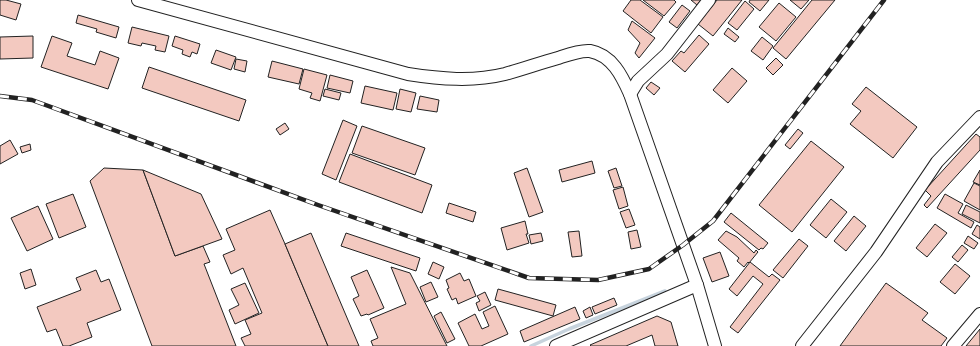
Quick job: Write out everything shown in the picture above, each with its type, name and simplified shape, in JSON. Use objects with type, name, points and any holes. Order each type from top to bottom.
[{"type":"street","points":[[138,0],[170,4],[408,74],[438,78],[470,79],[503,74],[573,53],[590,51],[601,55],[612,63],[621,75],[630,94],[697,285],[715,346]]},
{"type":"street","points":[[630,94],[638,81],[667,54],[709,0]]},
{"type":"street","points":[[802,346],[876,252],[937,162],[980,116]]},
{"type":"street","points":[[556,346],[697,285]]},
{"type":"street","points":[[953,346],[980,314]]},
{"type":"building","points":[[0,0],[21,4],[16,20],[0,15]]},
{"type":"building","points":[[631,0],[640,0],[663,17],[651,33],[623,11]]},
{"type":"building","points":[[643,0],[674,0],[676,2],[664,16]]},
{"type":"building","points":[[691,0],[701,0],[697,5]]},
{"type":"building","points":[[717,0],[742,0],[713,36],[698,24]]},
{"type":"building","points":[[750,0],[769,0],[760,11],[749,2]]},
{"type":"building","points":[[790,0],[809,0],[801,9]]},
{"type":"building","points":[[812,0],[835,0],[786,59],[773,48]]},
{"type":"building","points":[[745,1],[754,9],[737,30],[728,23]]},
{"type":"building","points":[[779,3],[796,17],[776,41],[759,27]]},
{"type":"building","points":[[682,5],[690,11],[677,28],[669,22]]},
{"type":"building","points":[[78,15],[119,27],[116,38],[96,32],[97,29],[76,23]]},
{"type":"building","points":[[632,21],[655,38],[639,58],[635,53],[640,43],[628,30]]},
{"type":"building","points":[[132,27],[169,36],[165,52],[155,50],[156,46],[142,43],[141,46],[128,43]]},
{"type":"building","points":[[728,28],[739,37],[735,42],[724,34]]},
{"type":"building","points":[[699,35],[709,44],[685,72],[672,61],[681,51],[684,53]]},
{"type":"building","points":[[33,36],[33,58],[0,59],[0,37]]},
{"type":"building","points":[[52,36],[72,43],[67,56],[95,65],[100,51],[119,58],[108,89],[41,67]]},
{"type":"building","points":[[175,36],[200,44],[197,54],[192,52],[190,57],[182,54],[183,50],[172,46]]},
{"type":"building","points":[[762,37],[773,46],[763,60],[751,51]]},
{"type":"building","points":[[216,50],[236,57],[231,70],[211,63]]},
{"type":"building","points":[[776,58],[783,65],[773,75],[766,68]]},
{"type":"building","points":[[236,59],[247,61],[245,72],[234,69]]},
{"type":"building","points":[[272,61],[303,69],[299,84],[268,77]]},
{"type":"building","points":[[149,67],[246,100],[239,121],[142,88]]},
{"type":"building","points":[[732,68],[747,81],[728,103],[713,90]]},
{"type":"building","points":[[304,69],[327,75],[320,101],[310,98],[312,93],[299,89]]},
{"type":"building","points":[[330,75],[353,81],[350,93],[327,88]]},
{"type":"building","points":[[651,82],[660,88],[654,95],[646,88]]},
{"type":"building","points":[[365,86],[397,93],[393,110],[361,103]]},
{"type":"building","points":[[866,87],[917,127],[893,158],[850,124],[861,111],[852,104]]},
{"type":"building","points":[[325,89],[341,93],[339,100],[323,96]]},
{"type":"building","points":[[400,89],[416,93],[411,112],[396,109]]},
{"type":"building","points":[[420,96],[439,100],[437,112],[417,109]]},
{"type":"building","points":[[343,120],[357,126],[336,180],[322,174]]},
{"type":"building","points":[[285,123],[289,129],[280,135],[276,129]]},
{"type":"building","points":[[362,126],[425,148],[415,175],[352,153]]},
{"type":"building","points":[[798,129],[803,133],[790,149],[785,145]]},
{"type":"building","points":[[976,134],[980,137],[980,150],[927,208],[924,205],[931,196],[925,190]]},
{"type":"building","points":[[10,140],[18,154],[0,164],[0,146]]},
{"type":"building","points":[[811,141],[844,167],[792,232],[759,205]]},
{"type":"building","points":[[30,144],[31,150],[22,153],[20,147]]},
{"type":"building","points":[[350,154],[432,185],[422,213],[339,182]]},
{"type":"building","points":[[592,161],[595,173],[562,182],[559,170]]},
{"type":"building","points":[[104,168],[143,170],[175,256],[203,246],[210,262],[204,264],[236,346],[152,346],[90,181]]},
{"type":"building","points":[[527,168],[543,212],[529,217],[514,173]]},
{"type":"building","points":[[616,168],[622,186],[614,188],[608,171]]},
{"type":"building","points":[[143,170],[201,194],[222,239],[175,256]]},
{"type":"building","points":[[980,170],[980,185],[973,182]]},
{"type":"building","points":[[974,183],[980,186],[980,210],[964,201]]},
{"type":"building","points":[[623,187],[628,206],[619,209],[613,190]]},
{"type":"building","points":[[73,194],[86,227],[59,238],[46,204]]},
{"type":"building","points":[[945,194],[963,204],[958,213],[974,222],[971,228],[937,208]]},
{"type":"building","points":[[831,199],[847,212],[826,238],[810,225]]},
{"type":"building","points":[[449,203],[476,212],[473,222],[446,213]]},
{"type":"building","points":[[966,205],[980,212],[980,223],[962,214]]},
{"type":"building","points":[[38,206],[53,239],[27,251],[11,218]]},
{"type":"building","points":[[629,209],[635,225],[626,228],[620,212]]},
{"type":"building","points":[[270,210],[328,346],[245,346],[241,338],[251,334],[245,320],[262,313],[243,268],[231,274],[223,255],[235,250],[226,229]]},
{"type":"building","points":[[731,213],[768,243],[763,249],[761,248],[759,250],[724,222]]},
{"type":"building","points":[[854,216],[866,226],[846,251],[834,241]]},
{"type":"building","points":[[525,221],[528,234],[526,234],[529,243],[507,250],[501,228]]},
{"type":"building","points":[[935,224],[947,233],[927,257],[916,248]]},
{"type":"building","points":[[977,225],[980,227],[980,239],[972,234]]},
{"type":"building","points":[[637,230],[641,247],[631,249],[628,232]]},
{"type":"building","points":[[579,231],[582,256],[572,257],[568,232]]},
{"type":"building","points":[[726,231],[737,237],[754,253],[756,250],[758,252],[744,267],[737,261],[739,258],[718,240]]},
{"type":"building","points":[[311,233],[359,346],[328,346],[285,244]]},
{"type":"building","points":[[346,233],[420,258],[416,271],[341,246]]},
{"type":"building","points":[[541,233],[543,241],[531,244],[529,235]]},
{"type":"building","points":[[968,236],[978,243],[974,249],[964,243]]},
{"type":"building","points":[[799,239],[808,246],[783,278],[773,270]]},
{"type":"building","points":[[962,245],[968,250],[958,262],[952,257]]},
{"type":"building","points":[[720,252],[729,276],[712,282],[703,258]]},
{"type":"building","points":[[433,262],[444,267],[439,279],[428,274]]},
{"type":"building","points":[[750,262],[769,277],[772,274],[780,280],[738,333],[730,327],[763,284],[753,276],[737,296],[729,289]]},
{"type":"building","points":[[955,264],[970,276],[955,294],[940,282]]},
{"type":"building","points":[[391,267],[410,273],[447,346],[373,346],[371,341],[378,338],[370,319],[406,304]]},
{"type":"building","points":[[31,269],[36,285],[25,289],[20,273]]},
{"type":"building","points":[[96,270],[101,282],[109,279],[121,310],[87,323],[92,337],[69,346],[63,346],[56,329],[47,332],[37,307],[81,290],[76,278]]},
{"type":"building","points":[[367,270],[384,308],[368,315],[361,316],[353,299],[359,296],[351,277]]},
{"type":"building","points":[[460,273],[464,281],[469,279],[476,296],[458,304],[456,298],[452,300],[447,289],[449,288],[446,280]]},
{"type":"building","points":[[431,282],[438,297],[426,302],[420,287]]},
{"type":"building","points":[[245,283],[259,313],[235,324],[229,310],[239,305],[231,289]]},
{"type":"building","points":[[886,283],[928,313],[922,320],[947,338],[941,346],[840,346]]},
{"type":"building","points":[[498,289],[556,305],[553,316],[495,300]]},
{"type":"building","points":[[485,292],[491,305],[479,311],[476,303],[480,301],[477,296]]},
{"type":"building","points":[[614,298],[617,305],[595,314],[592,307]]},
{"type":"building","points":[[495,306],[508,334],[481,346],[469,346],[458,323],[475,314],[482,329],[489,326],[483,312]]},
{"type":"building","points":[[575,307],[580,319],[524,342],[520,331]]},
{"type":"building","points":[[590,307],[593,315],[586,318],[583,311]]},
{"type":"building","points":[[441,312],[455,339],[447,343],[434,316]]},
{"type":"building","points":[[657,316],[671,322],[678,346],[655,346],[652,335],[626,346],[590,345]]},
{"type":"building","points":[[980,329],[980,346],[966,346]]},
{"type":"waterway","points":[[531,346],[569,329],[665,291]]},
{"type":"railway","points":[[0,96],[32,100],[318,205],[529,278],[598,280],[649,269],[713,221],[884,0]]}]
